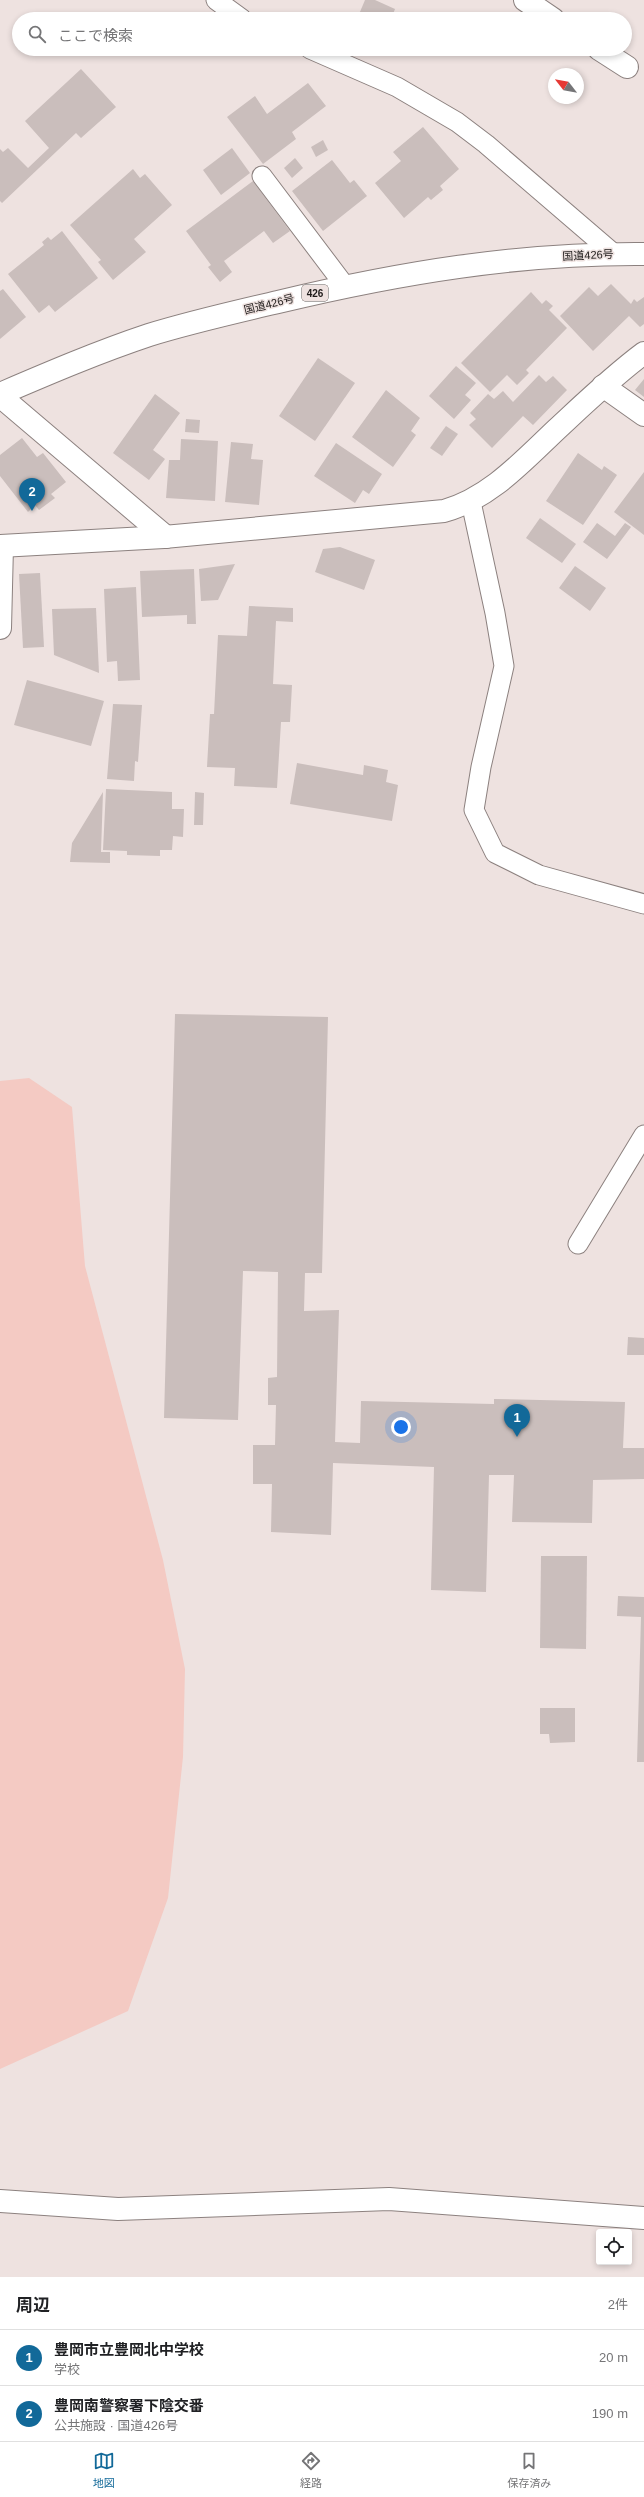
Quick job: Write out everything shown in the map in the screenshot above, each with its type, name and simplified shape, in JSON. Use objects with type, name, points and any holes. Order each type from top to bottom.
[{"type":"main road","points":[[524,0],[542,12]]},
{"type":"main road","points":[[610,56],[627,67]]},
{"type":"main road","name":"国道426号","points":[[0,395],[104,351],[150,335],[345,286],[417,272],[480,263],[614,254],[644,254]]},
{"type":"main road","points":[[0,628],[1,546],[166,537],[427,514],[444,511],[470,502],[516,467],[603,386],[644,352]]},
{"type":"main road","points":[[603,386],[644,415]]},
{"type":"main road","points":[[0,395],[166,537]]},
{"type":"main road","points":[[0,2201],[118,2209],[389,2199],[644,2218]]},
{"type":"lane","points":[[216,0],[232,12]]},
{"type":"lane","points":[[326,56],[397,87],[457,122],[486,144],[614,254]]},
{"type":"lane","points":[[262,176],[345,286]]},
{"type":"lane","points":[[470,502],[495,613],[504,666],[481,767],[474,810],[495,853],[539,875],[644,904]]},
{"type":"lane","points":[[578,1244],[644,1135]]},
{"type":"shaded area","points":[[29,1078],[72,1107],[85,1266],[163,1560],[185,1669],[183,1757],[168,1898],[128,2011],[0,2069],[0,1081]]},
{"type":"building","points":[[365,0],[375,0],[395,9],[394,12],[360,12]]},
{"type":"building","points":[[81,69],[116,107],[81,138],[76,133],[2,203],[0,201],[0,149],[3,152],[8,148],[28,168],[49,148],[25,121]]},
{"type":"building","points":[[308,83],[326,106],[292,132],[296,139],[263,164],[227,117],[255,96],[267,114]]},
{"type":"building","points":[[423,127],[459,169],[440,186],[443,190],[431,200],[428,197],[404,218],[375,183],[401,161],[393,152]]},
{"type":"building","points":[[323,140],[328,150],[316,157],[311,147]]},
{"type":"building","points":[[232,148],[250,173],[221,195],[203,170]]},
{"type":"building","points":[[295,158],[303,168],[292,178],[284,168]]},
{"type":"building","points":[[332,160],[350,183],[354,180],[367,196],[323,231],[292,191]]},
{"type":"building","points":[[133,169],[140,178],[145,174],[172,205],[134,239],[146,252],[113,280],[98,262],[101,260],[70,225]]},
{"type":"building","points":[[253,181],[290,231],[273,243],[264,231],[224,261],[232,272],[220,282],[208,267],[211,265],[186,231]]},
{"type":"building","points":[[62,231],[98,278],[55,312],[49,305],[39,313],[8,274],[44,245],[42,242],[48,237],[51,240]]},
{"type":"building","points":[[611,284],[631,304],[634,299],[637,302],[644,297],[644,324],[640,327],[629,316],[593,351],[560,316],[589,287],[598,296]]},
{"type":"building","points":[[3,289],[26,317],[0,339],[0,291]]},
{"type":"building","points":[[531,292],[542,304],[546,300],[553,306],[549,310],[567,328],[526,370],[529,373],[517,385],[507,375],[490,392],[461,363]]},
{"type":"building","points":[[318,358],[355,383],[315,441],[279,416]]},
{"type":"building","points":[[456,366],[476,383],[465,395],[471,400],[454,419],[429,396]]},
{"type":"building","points":[[539,375],[546,382],[553,376],[567,390],[533,425],[523,416],[492,448],[469,425],[476,419],[470,413],[488,394],[494,399],[503,391],[513,402]]},
{"type":"building","points":[[644,379],[644,397],[635,390]]},
{"type":"building","points":[[386,390],[420,418],[411,431],[416,435],[393,467],[352,437]]},
{"type":"building","points":[[155,394],[180,413],[153,450],[165,459],[149,480],[113,453]]},
{"type":"building","points":[[186,419],[200,420],[199,433],[185,432]]},
{"type":"building","points":[[446,426],[458,434],[442,456],[430,448]]},
{"type":"building","points":[[22,438],[37,457],[43,453],[66,482],[51,494],[55,498],[39,510],[35,505],[28,512],[0,476],[0,455]]},
{"type":"building","points":[[181,439],[218,441],[215,501],[166,498],[169,460],[180,460]]},
{"type":"building","points":[[231,442],[253,444],[251,459],[263,460],[259,505],[225,502]]},
{"type":"building","points":[[336,443],[382,474],[369,494],[363,490],[355,503],[314,476]]},
{"type":"building","points":[[578,453],[602,470],[604,466],[617,475],[583,525],[546,501]]},
{"type":"building","points":[[644,472],[644,535],[614,512]]},
{"type":"building","points":[[540,518],[576,544],[562,563],[526,538]]},
{"type":"building","points":[[597,523],[615,536],[625,523],[631,527],[607,559],[583,542]]},
{"type":"building","points":[[340,547],[375,560],[364,590],[315,572],[323,549]]},
{"type":"building","points":[[235,564],[218,600],[201,601],[199,569]]},
{"type":"building","points":[[575,566],[606,588],[590,611],[559,588]]},
{"type":"building","points":[[194,569],[196,624],[187,624],[187,615],[142,617],[140,571]]},
{"type":"building","points":[[40,573],[44,647],[23,648],[19,574]]},
{"type":"building","points":[[136,587],[140,680],[118,681],[117,661],[107,662],[104,589]]},
{"type":"building","points":[[249,606],[293,608],[293,622],[276,621],[273,684],[292,685],[290,722],[281,722],[277,788],[234,786],[235,768],[207,767],[210,714],[214,714],[218,635],[247,636]]},
{"type":"building","points":[[96,608],[99,673],[54,655],[52,609]]},
{"type":"building","points":[[27,680],[104,701],[91,746],[14,725]]},
{"type":"building","points":[[113,704],[142,705],[138,762],[135,761],[134,781],[107,779]]},
{"type":"building","points":[[297,763],[363,775],[364,765],[388,770],[386,782],[398,785],[392,821],[290,804]]},
{"type":"building","points":[[106,789],[172,792],[172,809],[184,809],[183,837],[173,836],[172,850],[160,850],[160,856],[127,855],[127,851],[103,850]]},
{"type":"building","points":[[103,792],[101,852],[110,852],[110,863],[70,862],[72,843]]},
{"type":"building","points":[[195,792],[204,793],[203,825],[194,825]]},
{"type":"building","points":[[175,1014],[328,1017],[322,1273],[305,1273],[304,1311],[339,1310],[335,1442],[360,1443],[361,1401],[494,1404],[494,1399],[625,1402],[623,1448],[644,1448],[644,1479],[593,1480],[592,1523],[512,1522],[514,1475],[489,1475],[486,1592],[431,1590],[434,1467],[333,1463],[331,1535],[271,1532],[272,1484],[253,1484],[253,1445],[275,1445],[276,1405],[268,1405],[268,1378],[277,1377],[278,1272],[243,1271],[238,1420],[164,1418]]},
{"type":"building","points":[[628,1337],[644,1338],[644,1355],[627,1355]]},
{"type":"building","points":[[541,1556],[587,1556],[586,1649],[540,1648]]},
{"type":"building","points":[[618,1596],[644,1597],[644,1762],[637,1762],[641,1617],[617,1616]]},
{"type":"building","points":[[540,1708],[575,1708],[575,1742],[550,1743],[549,1734],[540,1734]]},
{"type":"place","name":"豊岡南警察署下陰交番","points":[[32,511]]},
{"type":"place","name":"豊岡市立豊岡北中学校","points":[[517,1437]]}]
